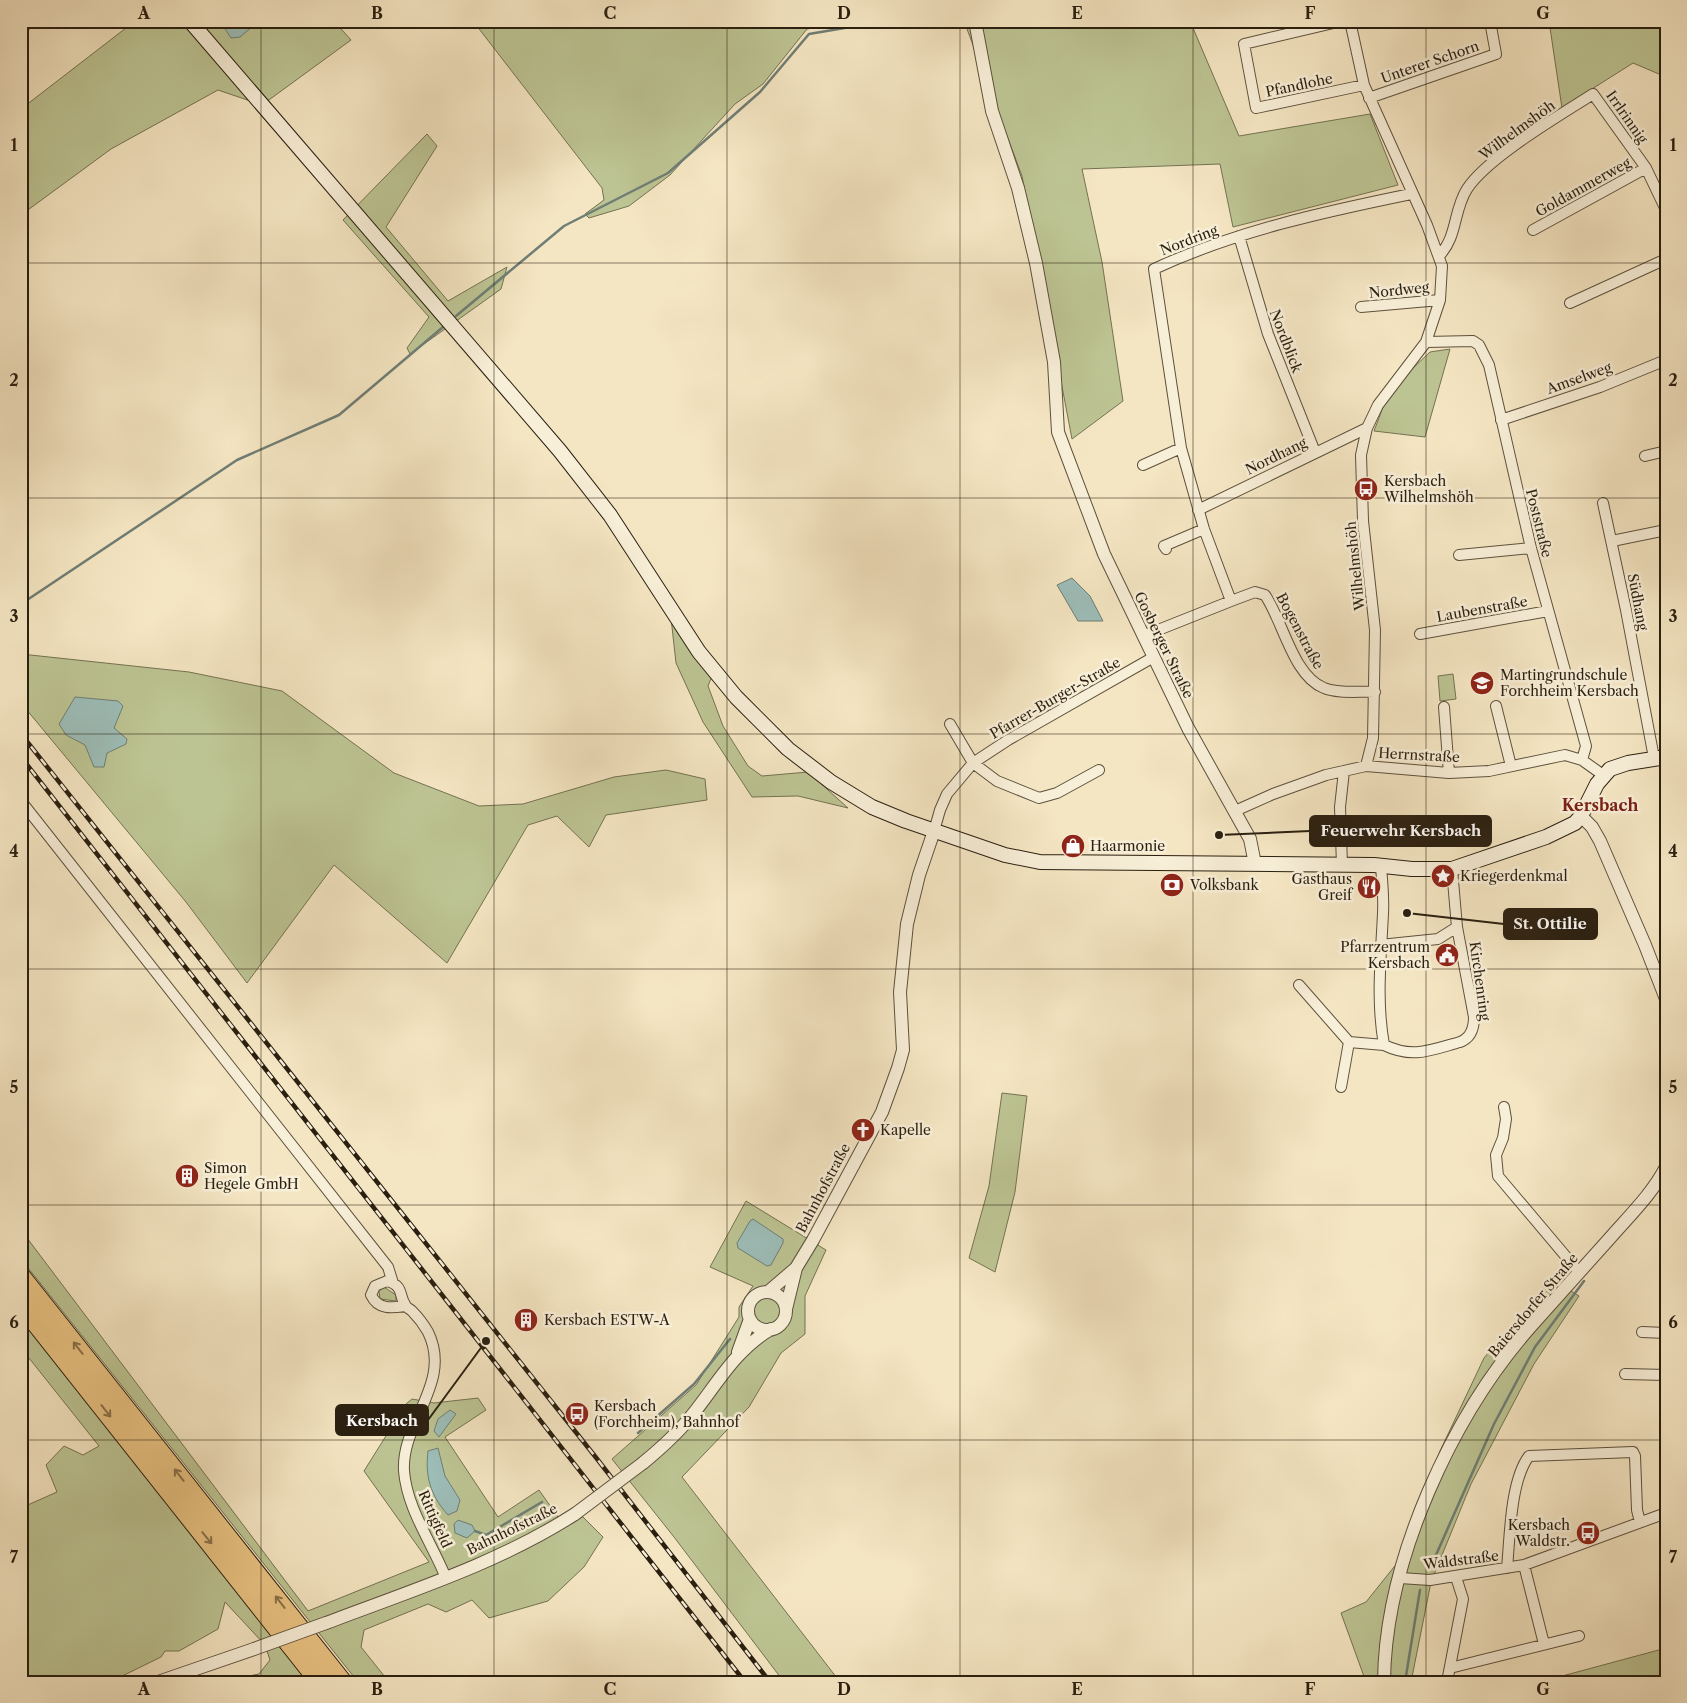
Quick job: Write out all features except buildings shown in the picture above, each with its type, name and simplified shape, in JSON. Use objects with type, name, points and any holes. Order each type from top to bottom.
[{"type":"highway","points":[[21,1277],[342,1682]]},
{"type":"highway","points":[[21,1304],[320,1682]]},
{"type":"main road","points":[[190,21],[560,451],[610,515],[699,652],[736,697],[788,749],[831,782],[872,807],[939,833],[1005,855],[1040,862],[1342,864],[1412,869],[1452,869],[1546,838],[1575,823],[1581,816],[1603,775],[1617,765],[1660,757]]},
{"type":"street","points":[[21,29],[30,21]]},
{"type":"street","name":"Gosberger Straße","points":[[975,21],[992,111],[1018,188],[1036,263],[1054,362],[1058,432],[1104,554],[1152,658],[1188,728],[1250,839],[1255,864]]},
{"type":"street","name":"Pfandlohe","points":[[1342,21],[1244,44],[1256,108],[1364,85]]},
{"type":"street","points":[[1350,21],[1364,85],[1439,256]]},
{"type":"street","name":"Unterer Schorn","points":[[1369,98],[1496,54],[1490,21]]},
{"type":"street","name":"Irrlrinnig","points":[[1593,94],[1646,168],[1666,210]]},
{"type":"street","name":"Wilhelmshöh","points":[[1366,766],[1373,738],[1375,692],[1375,630],[1361,478],[1361,455],[1367,428],[1378,405],[1426,342],[1440,300],[1442,266],[1439,256],[1449,245],[1463,198],[1481,172],[1554,119],[1593,94]]},
{"type":"street","name":"Goldammerweg","points":[[1533,230],[1646,168]]},
{"type":"street","name":"Nordring","points":[[1231,601],[1204,530],[1181,448],[1154,268],[1188,253],[1286,221],[1411,194]]},
{"type":"street","name":"Nordblick","points":[[1239,236],[1268,334],[1315,452]]},
{"type":"street","points":[[1570,304],[1666,260]]},
{"type":"street","name":"Nordweg","points":[[1361,307],[1440,300]]},
{"type":"street","name":"Poststraße","points":[[1426,342],[1467,339],[1479,345],[1489,365],[1531,548],[1586,746],[1582,760]]},
{"type":"street","name":"Amselweg","points":[[1501,420],[1600,387],[1666,360]]},
{"type":"street","name":"Nordhang","points":[[1198,510],[1367,428]]},
{"type":"street","points":[[1143,465],[1181,448]]},
{"type":"street","points":[[1645,456],[1666,451]]},
{"type":"street","name":"Südhang","points":[[1603,503],[1660,757]]},
{"type":"street","points":[[1166,550],[1164,546],[1204,530]]},
{"type":"street","points":[[1612,541],[1666,530]]},
{"type":"street","points":[[1459,556],[1531,548]]},
{"type":"street","name":"Bogenstraße","points":[[1231,601],[1255,592],[1265,595],[1300,665],[1312,682],[1326,689],[1375,692]]},
{"type":"street","points":[[1142,636],[1231,601]]},
{"type":"street","name":"Laubenstraße","points":[[1420,634],[1548,611]]},
{"type":"street","name":"Pfarrer-Burger-Straße","points":[[939,833],[940,810],[947,794],[973,764],[1008,740],[1152,658]]},
{"type":"street","points":[[1496,706],[1511,766]]},
{"type":"street","points":[[1444,707],[1449,773]]},
{"type":"street","points":[[950,724],[973,764],[997,781],[1039,798],[1057,793],[1099,770]]},
{"type":"street","name":"Herrnstraße","points":[[1235,811],[1273,794],[1344,771],[1366,766],[1449,773],[1489,771],[1565,755],[1582,760],[1603,775]]},
{"type":"street","points":[[1342,864],[1340,807],[1344,771]]},
{"type":"street","name":"Rittigfeld","points":[[21,801],[388,1267],[393,1283],[404,1297],[405,1306],[422,1322],[428,1332],[434,1348],[435,1361],[432,1386],[406,1451],[404,1468],[411,1502],[446,1578]]},
{"type":"street","points":[[1581,816],[1592,827],[1600,841],[1666,999]]},
{"type":"street","name":"Bahnhofstraße","points":[[796,1268],[882,1112],[898,1068],[903,1050],[900,992],[906,924],[919,875],[939,833]]},
{"type":"street","points":[[1382,866],[1383,911],[1378,986],[1384,1045]]},
{"type":"street","name":"Kirchenring","points":[[1349,1042],[1384,1045],[1398,1052],[1422,1053],[1465,1040],[1474,1029],[1474,1016],[1457,927],[1452,869]]},
{"type":"street","points":[[1380,945],[1438,939],[1457,927]]},
{"type":"street","points":[[1299,985],[1349,1042],[1341,1087]]},
{"type":"street","points":[[1504,1108],[1506,1119],[1503,1138],[1496,1154],[1498,1176],[1579,1272]]},
{"type":"street","name":"Baiersdorfer Straße","points":[[1384,1682],[1390,1615],[1406,1556],[1448,1449],[1475,1401],[1530,1328],[1639,1206],[1666,1167]]},
{"type":"street","points":[[771,1329],[758,1328],[750,1319],[748,1309],[751,1300],[759,1294],[768,1292],[796,1268]]},
{"type":"street","points":[[736,1357],[757,1337],[784,1319],[796,1268]]},
{"type":"street","points":[[393,1283],[386,1281],[375,1286],[371,1295],[373,1300],[384,1308],[405,1306]]},
{"type":"street","points":[[768,1292],[780,1297],[786,1309]]},
{"type":"street","points":[[736,1357],[750,1319]]},
{"type":"street","points":[[1642,1332],[1666,1333]]},
{"type":"street","name":"Bahnhofstraße","points":[[158,1682],[326,1623],[446,1578],[535,1537],[575,1514],[643,1463],[692,1416],[736,1357]]},
{"type":"street","points":[[1625,1374],[1666,1375]]},
{"type":"street","points":[[1507,1568],[1512,1510],[1522,1471],[1529,1456],[1633,1452],[1635,1456],[1637,1510],[1640,1522]]},
{"type":"street","name":"Waldstraße","points":[[1400,1578],[1430,1580],[1524,1565],[1666,1513]]},
{"type":"street","points":[[1524,1565],[1544,1644]]},
{"type":"street","points":[[1447,1682],[1463,1599],[1456,1577]]},
{"type":"street","points":[[1450,1668],[1579,1636]]},
{"type":"green space","points":[[135,21],[334,21],[351,40],[262,105],[218,90],[111,149],[21,215],[21,109]]},
{"type":"green space","points":[[473,21],[855,21],[807,29],[763,84],[735,104],[670,175],[629,206],[589,218],[585,214],[604,200],[602,188]]},
{"type":"green space","points":[[964,21],[1190,21],[1239,136],[1370,114],[1398,185],[1233,227],[1220,164],[1082,169],[1102,262],[1123,401],[1072,439],[1022,176]]},
{"type":"green space","points":[[1549,21],[1666,21],[1666,77],[1633,63],[1562,108]]},
{"type":"green space","points":[[427,134],[437,146],[386,227],[448,301],[507,267],[501,289],[410,354],[407,348],[429,317],[343,220]]},
{"type":"green space","points":[[1450,349],[1425,437],[1374,431],[1385,402],[1409,372],[1430,352]]},
{"type":"green space","points":[[671,618],[712,676],[708,686],[723,726],[748,766],[762,776],[808,772],[848,808],[798,796],[752,797],[703,722],[676,663]]},
{"type":"green space","points":[[21,654],[189,672],[282,691],[394,773],[479,806],[523,804],[614,777],[666,770],[705,779],[707,800],[606,815],[589,847],[557,816],[528,825],[447,963],[334,865],[247,983],[186,902],[21,703]]},
{"type":"green space","points":[[1453,674],[1456,699],[1440,701],[1438,676]]},
{"type":"green space","points":[[1002,1093],[1027,1096],[1015,1192],[995,1272],[969,1258],[989,1186]]},
{"type":"green space","points":[[746,1201],[826,1250],[805,1296],[805,1334],[781,1353],[749,1407],[682,1477],[840,1682],[784,1682],[612,1459],[696,1385],[739,1317],[739,1307],[753,1286],[710,1267]]},
{"type":"green space","points":[[21,1230],[308,1611],[429,1562],[364,1471],[406,1404],[412,1399],[434,1403],[478,1398],[486,1410],[445,1437],[498,1517],[539,1490],[560,1520],[583,1517],[603,1537],[584,1567],[548,1601],[489,1618],[472,1600],[446,1612],[428,1604],[364,1630],[361,1647],[389,1682],[358,1682],[21,1259]]},
{"type":"green space","points":[[1551,1279],[1579,1296],[1534,1364],[1471,1484],[1431,1582],[1411,1682],[1366,1682],[1341,1613],[1366,1602],[1398,1562],[1440,1451],[1484,1358]]},
{"type":"green space","points":[[384,1287],[396,1295],[396,1301],[380,1299],[379,1291]]},
{"type":"green space","points":[[21,1320],[308,1682],[219,1682],[259,1674],[270,1660],[265,1645],[225,1602],[218,1629],[179,1651],[165,1651],[161,1657],[110,1682],[21,1682],[21,1508],[57,1492],[46,1465],[64,1446],[83,1455],[99,1446],[25,1353],[21,1357]]},
{"type":"green space","points":[[1666,1648],[1666,1682],[1540,1682]]},
{"type":"water","points":[[220,21],[259,21],[240,37],[231,38]]},
{"type":"water","points":[[1072,578],[1090,596],[1103,621],[1078,621],[1057,585]]},
{"type":"water","points":[[75,697],[118,701],[123,706],[114,728],[127,739],[126,744],[107,753],[104,767],[94,767],[85,745],[66,735],[59,724]]},
{"type":"water","points":[[753,1219],[783,1239],[783,1243],[771,1265],[767,1266],[738,1248],[737,1243]]},
{"type":"water","points":[[450,1410],[456,1414],[439,1437],[434,1431],[438,1419]]},
{"type":"water","points":[[438,1448],[445,1476],[460,1500],[457,1511],[448,1515],[433,1493],[428,1477],[428,1451]]},
{"type":"water","points":[[458,1520],[472,1525],[475,1531],[467,1538],[455,1533],[454,1524]]},
{"type":"waterway","points":[[456,316],[564,226],[668,173],[760,92],[809,34],[886,21]]},
{"type":"waterway","points":[[21,604],[237,460],[339,415],[443,327]]},
{"type":"waterway","points":[[1432,1564],[1494,1424],[1535,1347],[1584,1281]]},
{"type":"waterway","points":[[638,1433],[694,1384],[730,1339]]},
{"type":"waterway","points":[[475,1531],[486,1535],[542,1502]]},
{"type":"waterway","points":[[1405,1682],[1420,1590]]},
{"type":"railway","points":[[21,734],[594,1455],[770,1682]]},
{"type":"railway","points":[[21,757],[745,1682]]},
{"type":"place","name":"Kersbach Wilhelmshöh","points":[[1366,489]]},
{"type":"place","name":"Martingrundschule Forchheim Kersbach","points":[[1482,683]]},
{"type":"place","name":"Feuerwehr Kersbach","points":[[1219,835]]},
{"type":"place","name":"Haarmonie","points":[[1073,846]]},
{"type":"place","name":"Kriegerdenkmal","points":[[1443,876]]},
{"type":"place","name":"Volksbank","points":[[1172,885]]},
{"type":"place","name":"Gasthaus Greif","points":[[1369,887]]},
{"type":"place","name":"St. Ottilie","points":[[1407,913]]},
{"type":"place","name":"Pfarrzentrum Kersbach","points":[[1447,955]]},
{"type":"place","name":"Kapelle","points":[[863,1130]]},
{"type":"place","name":"Simon Hegele GmbH","points":[[187,1176]]},
{"type":"place","name":"Kersbach ESTW-A","points":[[526,1320]]},
{"type":"place","name":"Kersbach","points":[[486,1341]]},
{"type":"place","name":"Kersbach (Forchheim), Bahnhof","points":[[577,1414]]},
{"type":"place","name":"Kersbach Waldstr.","points":[[1588,1533]]},
{"type":"district","name":"Kersbach","points":[[1600,805]]}]
